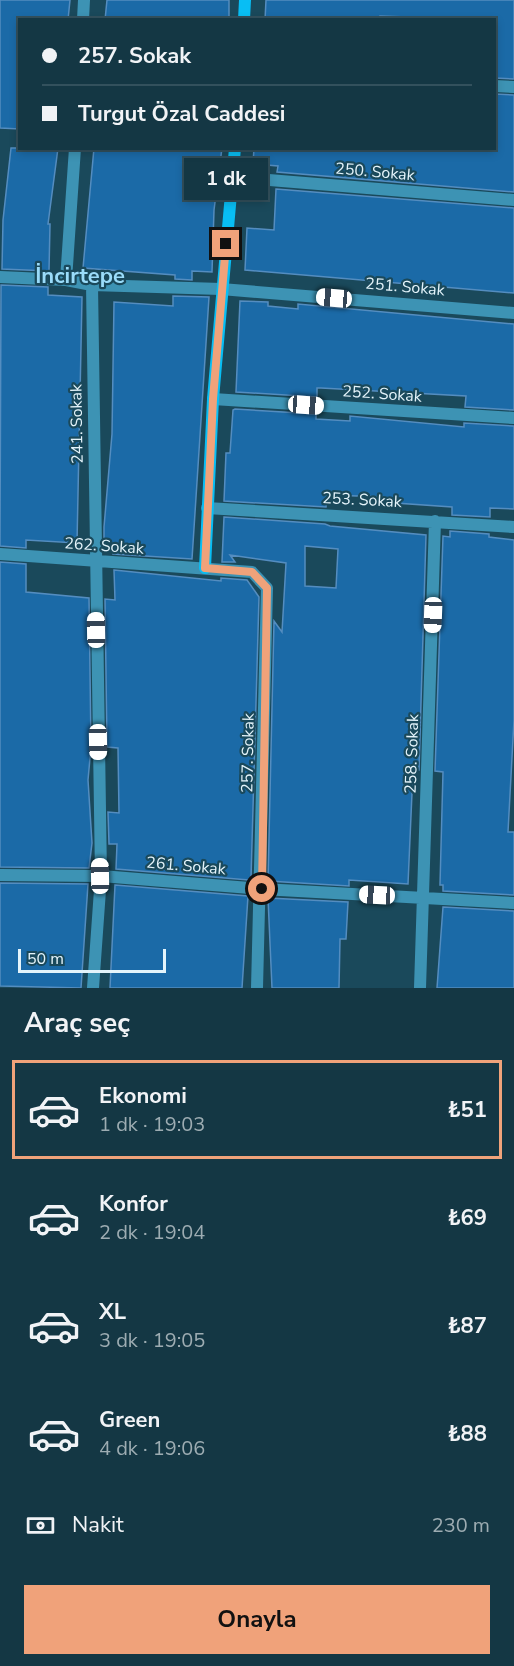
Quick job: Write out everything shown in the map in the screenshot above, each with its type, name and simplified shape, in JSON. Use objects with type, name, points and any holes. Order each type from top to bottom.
[{"type":"street","points":[[83,18],[84,0]]},
{"type":"street","points":[[244,18],[245,0]]},
{"type":"street","points":[[496,86],[514,87]]},
{"type":"street","points":[[66,280],[75,150]]},
{"type":"street","points":[[205,568],[213,399],[235,150]]},
{"type":"street","name":"250. Sokak","points":[[233,177],[514,200]]},
{"type":"street","name":"251. Sokak","points":[[0,277],[66,280],[92,285],[221,289],[514,313]]},
{"type":"street","name":"241. Sokak","points":[[92,285],[100,876],[93,988]]},
{"type":"street","name":"252. Sokak","points":[[213,399],[514,418]]},
{"type":"street","name":"253. Sokak","points":[[207,508],[435,520],[514,527]]},
{"type":"street","name":"258. Sokak","points":[[420,988],[435,520]]},
{"type":"street","name":"262. Sokak","points":[[0,554],[205,568]]},
{"type":"street","name":"257. Sokak","points":[[205,568],[252,572],[267,588],[262,889],[257,988]]},
{"type":"street","name":"261. Sokak","points":[[0,875],[100,876],[262,889],[514,903]]},
{"type":"building","points":[[0,0],[70,0],[68,18],[18,18],[18,129],[0,128]]},
{"type":"building","points":[[107,0],[229,0],[229,18],[105,18]]},
{"type":"building","points":[[266,0],[514,0],[514,79],[496,78],[496,18],[380,16],[380,18],[265,18]]},
{"type":"building","points":[[496,94],[514,95],[514,192],[277,172],[278,166],[253,164],[254,150],[496,150]]},
{"type":"building","points":[[11,148],[58,150],[48,224],[50,224],[49,271],[2,269],[3,220]]},
{"type":"building","points":[[94,150],[222,150],[214,210],[212,272],[192,271],[192,280],[175,279],[175,275],[83,268]]},
{"type":"building","points":[[276,189],[514,208],[514,293],[245,270],[247,228],[274,230]]},
{"type":"building","points":[[1,285],[48,287],[48,295],[82,297],[77,543],[26,540],[26,548],[0,546]]},
{"type":"building","points":[[173,296],[209,297],[192,559],[113,554],[113,547],[104,547],[104,527],[112,434],[114,302],[173,306]]},
{"type":"building","points":[[240,301],[268,302],[268,306],[298,309],[298,304],[514,324],[514,410],[465,407],[466,396],[321,388],[317,388],[317,397],[236,392]]},
{"type":"building","points":[[233,410],[316,414],[316,419],[350,421],[350,416],[464,427],[464,423],[514,426],[514,509],[490,508],[490,517],[452,515],[452,507],[381,502],[382,497],[332,495],[332,498],[327,498],[326,507],[224,501],[226,453],[230,453]]},
{"type":"building","points":[[224,517],[325,524],[426,535],[419,770],[413,770],[408,884],[349,880],[349,886],[268,881],[274,621],[282,632],[286,563],[230,555],[235,562],[222,562]],"holes":[[[305,546],[338,549],[336,588],[305,586]]]},
{"type":"building","points":[[450,531],[489,534],[489,537],[514,540],[514,720],[508,832],[514,832],[514,895],[443,891],[443,885],[440,885],[443,772],[435,771],[443,536],[450,537]]},
{"type":"building","points":[[0,562],[26,564],[26,592],[89,598],[91,747],[88,780],[92,843],[89,868],[0,867]]},
{"type":"building","points":[[114,570],[221,581],[221,578],[247,580],[259,597],[251,878],[249,880],[116,869],[117,844],[109,844],[108,812],[119,813],[118,748],[107,747],[105,599],[115,600]]},
{"type":"building","points":[[0,883],[88,884],[81,988],[0,986]]},
{"type":"building","points":[[115,885],[248,896],[242,988],[110,988]]},
{"type":"building","points":[[268,898],[348,902],[346,939],[340,939],[339,988],[272,988]]},
{"type":"building","points":[[443,907],[514,911],[514,988],[437,988]]},
{"type":"district","name":"İncirtepe","points":[[80,276]]},
{"type":"route","points":[[226,244],[213,399],[205,568],[252,572],[267,588],[262,889]]}]
